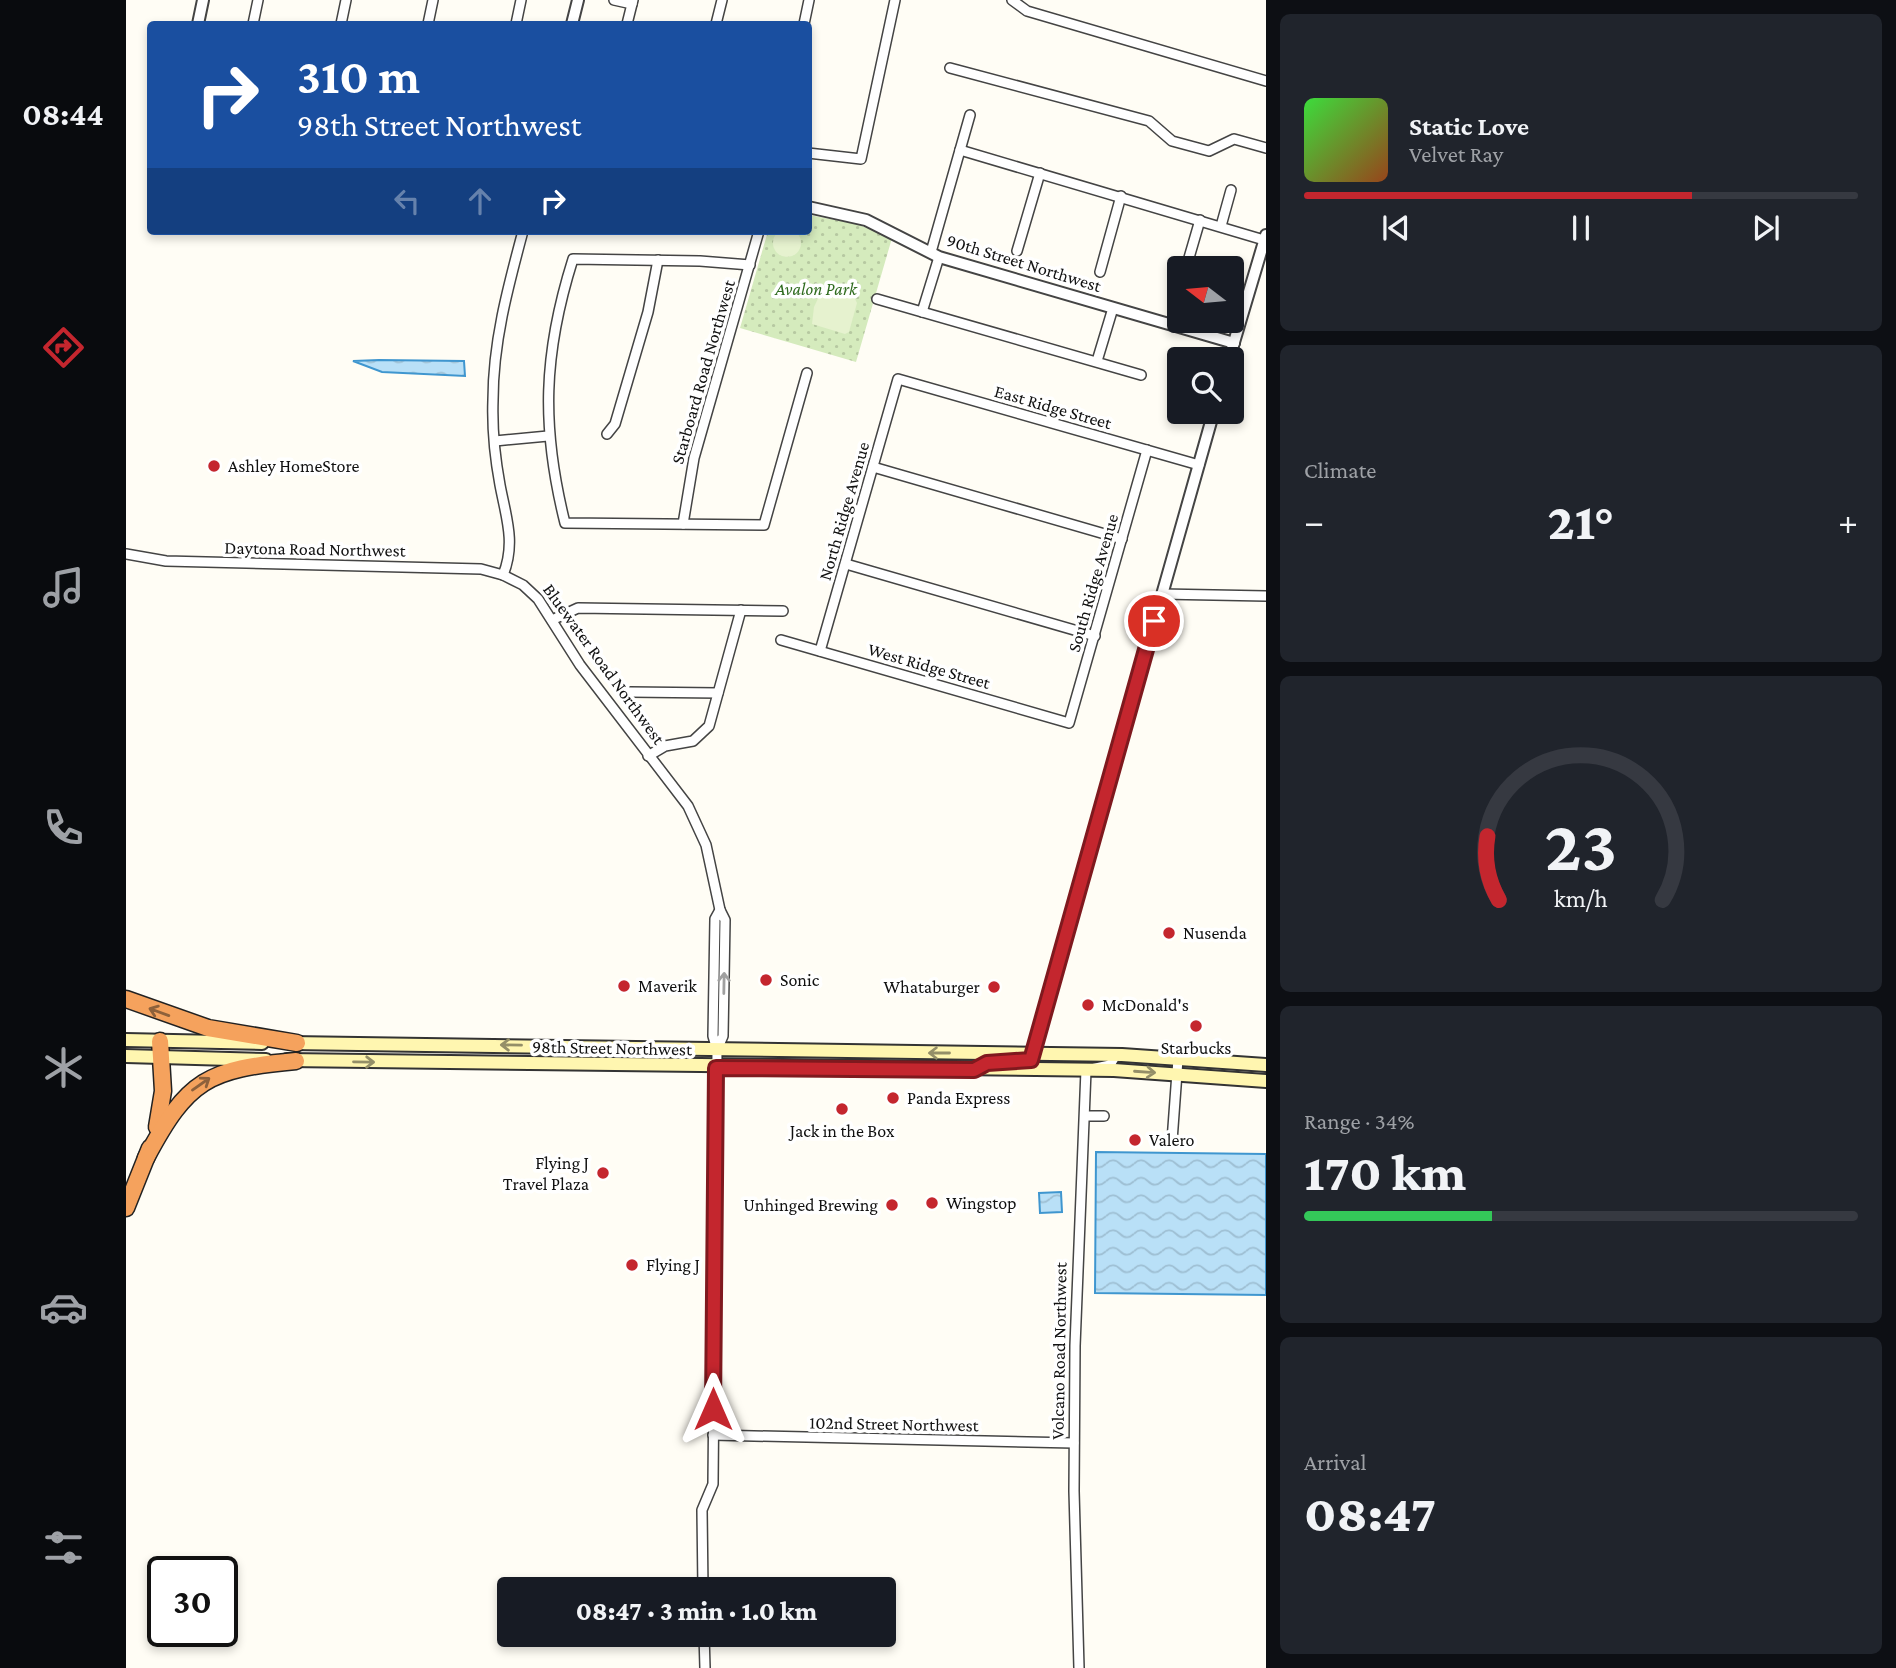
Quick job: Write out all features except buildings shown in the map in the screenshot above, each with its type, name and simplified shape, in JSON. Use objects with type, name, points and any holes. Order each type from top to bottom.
[{"type":"highway","points":[[126,999],[208,1028],[297,1043]]},
{"type":"highway","points":[[126,1208],[160,1120],[162,1048]]},
{"type":"highway","points":[[146,1158],[179,1103],[210,1078],[240,1067],[296,1061]]},
{"type":"main road","name":"98th Street Northwest","points":[[126,1040],[162,1048],[296,1061],[716,1068],[1054,1069],[1266,1081]]},
{"type":"main road","name":"98th Street Northwest","points":[[126,1056],[162,1048],[297,1043],[1032,1054],[1113,1060],[1178,1059],[1266,1065]]},
{"type":"main road","points":[[974,1070],[987,1063],[1029,1062],[1032,1054]]},
{"type":"main road","points":[[1054,1069],[1071,1063],[1113,1060]]},
{"type":"street","points":[[199,21],[203,0]]},
{"type":"street","points":[[254,21],[258,0]]},
{"type":"street","points":[[342,21],[346,0]]},
{"type":"street","points":[[429,21],[433,0]]},
{"type":"street","points":[[517,21],[521,0]]},
{"type":"street","points":[[573,21],[578,0]]},
{"type":"street","points":[[614,0],[633,2],[628,21]]},
{"type":"street","points":[[717,21],[722,0]]},
{"type":"street","points":[[805,21],[809,0]]},
{"type":"street","points":[[812,153],[861,159],[895,0]]},
{"type":"street","points":[[1012,0],[1027,10],[1266,81]]},
{"type":"street","points":[[950,68],[1149,121],[1172,141],[1209,151],[1234,139],[1266,148]]},
{"type":"street","points":[[922,312],[970,115]]},
{"type":"street","points":[[960,150],[1265,237],[1233,347]]},
{"type":"street","points":[[1017,251],[1040,173]]},
{"type":"street","points":[[1220,226],[1231,190]]},
{"type":"street","points":[[1100,272],[1121,197]]},
{"type":"street","name":"90th Street Northwest","points":[[812,208],[866,220],[935,254],[1234,343]]},
{"type":"street","points":[[1190,256],[1200,220]]},
{"type":"street","points":[[503,575],[510,551],[511,533],[495,442],[492,402],[498,335],[522,235]]},
{"type":"street","name":"Starboard Road Northwest","points":[[683,524],[694,458],[759,235]]},
{"type":"street","points":[[750,265],[573,259],[552,335],[547,403],[548,436],[565,523],[764,525],[807,373]]},
{"type":"street","points":[[607,434],[615,424],[648,312],[658,260]]},
{"type":"street","points":[[877,299],[1142,375]]},
{"type":"street","points":[[1097,361],[1113,308]]},
{"type":"street","name":"East Ridge Street","points":[[898,379],[1199,465]]},
{"type":"street","name":"North Ridge Avenue","points":[[820,651],[898,379]]},
{"type":"street","points":[[1032,1054],[1210,424]]},
{"type":"street","points":[[495,442],[548,436]]},
{"type":"street","name":"South Ridge Avenue","points":[[1069,723],[1147,450]]},
{"type":"street","points":[[873,467],[1122,539]]},
{"type":"street","name":"Daytona Road Northwest","points":[[126,554],[166,561],[481,569],[503,575]]},
{"type":"street","points":[[846,564],[1095,636]]},
{"type":"street","name":"Bluewater Road Northwest","points":[[503,575],[530,592],[552,620],[580,665],[688,806],[706,845],[720,910],[725,920],[723,1036],[717,1050],[716,1068],[713,1484],[702,1510],[703,1577]]},
{"type":"street","points":[[1161,594],[1266,596]]},
{"type":"street","points":[[552,620],[578,608],[783,611]]},
{"type":"street","points":[[648,756],[664,746],[693,741],[703,735],[709,726],[741,610]]},
{"type":"street","name":"West Ridge Street","points":[[781,640],[1069,723]]},
{"type":"street","points":[[630,692],[718,693]]},
{"type":"street","points":[[1172,1141],[1178,1059]]},
{"type":"street","points":[[1086,1070],[1113,1060]]},
{"type":"street","name":"Volcano Road Northwest","points":[[1079,1668],[1074,1443],[1075,1346],[1086,1070]]},
{"type":"street","points":[[1085,1116],[1104,1116]]},
{"type":"street","name":"102nd Street Northwest","points":[[713,1435],[1074,1443]]},
{"type":"street","points":[[704,1647],[705,1668]]},
{"type":"green space","name":"Avalon Park","points":[[812,216],[857,224],[892,238],[856,362],[740,328],[767,235],[812,235]]},
{"type":"green space","points":[[776,235],[798,235],[800,248],[792,256],[782,256],[774,248]]},
{"type":"green space","points":[[822,290],[855,299],[857,303],[849,332],[845,334],[812,324],[814,307]]},
{"type":"water","points":[[353,361],[464,361],[465,376],[382,372]]},
{"type":"water","points":[[1096,1152],[1266,1154],[1266,1295],[1095,1293]]},
{"type":"water","points":[[1061,1192],[1062,1212],[1040,1213],[1039,1193]]},
{"type":"place","name":"Ashley HomeStore","points":[[214,466]]},
{"type":"place","name":"Nusenda","points":[[1169,933]]},
{"type":"place","name":"Sonic","points":[[766,980]]},
{"type":"place","name":"Maverik","points":[[624,986]]},
{"type":"place","name":"Whataburger","points":[[994,987]]},
{"type":"place","name":"McDonald's","points":[[1088,1005]]},
{"type":"place","name":"Starbucks","points":[[1196,1026]]},
{"type":"place","name":"Panda Express","points":[[893,1098]]},
{"type":"place","name":"Jack in the Box","points":[[842,1109]]},
{"type":"place","name":"Valero","points":[[1135,1140]]},
{"type":"place","name":"Flying J Travel Plaza","points":[[603,1173]]},
{"type":"place","name":"Wingstop","points":[[932,1203]]},
{"type":"place","name":"Unhinged Brewing","points":[[892,1205]]},
{"type":"place","name":"Flying J","points":[[632,1265]]},
{"type":"route","points":[[713,1409],[716,1068],[974,1070],[987,1063],[1031,1060],[1154,621]]}]
